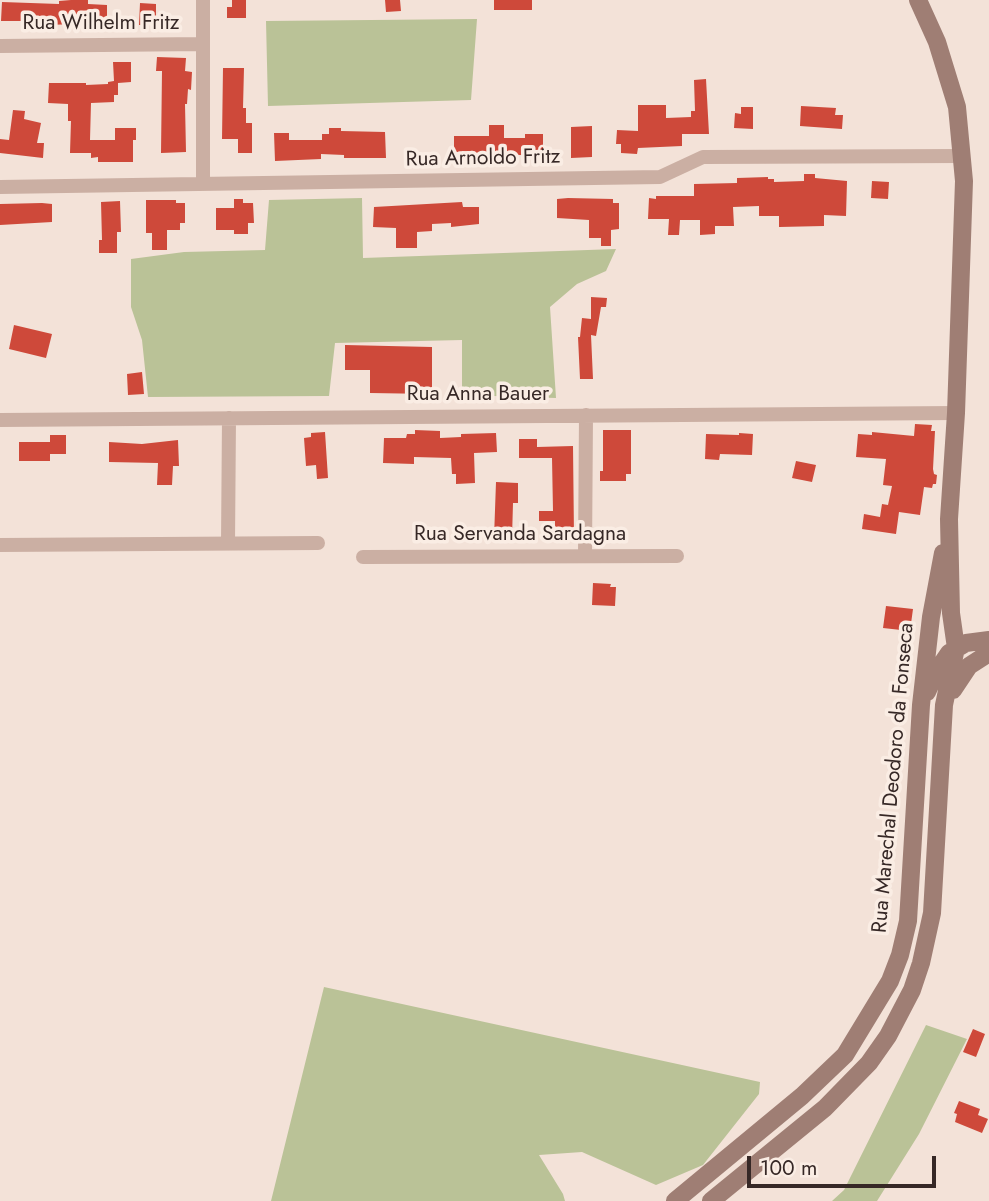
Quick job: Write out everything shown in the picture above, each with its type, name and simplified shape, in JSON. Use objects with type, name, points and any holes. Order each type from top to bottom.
[{"type":"main road","name":"Rua Marechal Deodoro da Fonseca","points":[[710,1201],[825,1108],[869,1063],[888,1036],[912,990],[932,913],[944,705],[956,648],[951,613],[949,519],[964,221],[957,107],[937,42],[918,0]]},
{"type":"main road","name":"Rua Marechal Deodoro da Fonseca","points":[[675,1201],[802,1096],[845,1055],[890,981],[900,955],[908,921],[921,705],[931,617],[949,519]]},
{"type":"main road","points":[[951,613],[962,626],[988,645]]},
{"type":"main road","points":[[931,617],[938,632],[956,648],[970,652],[988,645]]},
{"type":"main road","points":[[944,705],[969,666],[988,645]]},
{"type":"main road","points":[[921,705],[936,672],[949,653],[956,648]]},
{"type":"main road","points":[[890,981],[912,990]]},
{"type":"street","points":[[203,0],[203,184]]},
{"type":"street","name":"Rua Wilhelm Fritz","points":[[0,46],[203,44]]},
{"type":"street","name":"Rua Arnoldo Fritz","points":[[0,187],[660,177],[703,157],[962,156]]},
{"type":"street","name":"Rua Anna Bauer","points":[[0,419],[956,413]]},
{"type":"street","points":[[585,556],[586,415]]},
{"type":"street","points":[[228,543],[229,418]]},
{"type":"street","points":[[0,545],[317,543]]},
{"type":"street","name":"Rua Servanda Sardagna","points":[[363,557],[677,556]]},
{"type":"green space","points":[[477,19],[471,100],[268,106],[266,21]]},
{"type":"green space","points":[[362,198],[363,258],[616,249],[606,271],[577,284],[550,307],[556,398],[462,395],[462,340],[335,343],[329,396],[148,397],[142,340],[131,307],[131,259],[184,252],[265,250],[269,200]]},
{"type":"green space","points":[[324,987],[760,1082],[759,1094],[703,1165],[656,1185],[582,1152],[539,1155],[565,1201],[271,1201]]},
{"type":"green space","points":[[926,1025],[967,1039],[919,1134],[877,1201],[832,1201],[844,1190]]},
{"type":"building","points":[[88,0],[88,4],[107,5],[107,23],[47,25],[1,21],[2,2],[59,4],[59,1]]},
{"type":"building","points":[[232,0],[246,0],[246,18],[227,18],[227,7],[232,7]]},
{"type":"building","points":[[385,0],[400,0],[401,11],[386,12]]},
{"type":"building","points":[[494,0],[532,0],[532,10],[494,10]]},
{"type":"building","points":[[140,3],[156,4],[156,25],[139,25]]},
{"type":"building","points":[[157,57],[186,58],[185,71],[192,72],[191,90],[188,89],[185,104],[186,152],[161,153],[162,71],[156,71]]},
{"type":"building","points":[[113,62],[131,62],[131,82],[118,83],[118,95],[114,95],[114,102],[91,103],[90,140],[115,140],[115,128],[136,128],[133,162],[98,162],[98,157],[91,158],[91,153],[70,153],[71,121],[68,121],[68,104],[48,103],[49,83],[86,85],[108,84],[114,81]]},
{"type":"building","points":[[223,68],[244,68],[243,108],[246,108],[246,123],[252,123],[252,153],[238,153],[238,139],[222,139]]},
{"type":"building","points":[[706,79],[709,134],[682,134],[682,146],[638,148],[637,154],[621,153],[621,144],[616,144],[617,130],[638,131],[638,105],[666,105],[666,118],[691,117],[691,111],[695,111],[694,80]]},
{"type":"building","points":[[801,106],[836,108],[835,115],[843,115],[842,129],[800,126]]},
{"type":"building","points":[[741,107],[753,107],[753,129],[734,128],[735,113],[741,114]]},
{"type":"building","points":[[13,110],[25,111],[24,119],[41,123],[37,143],[44,143],[43,158],[0,153],[0,139],[9,140]]},
{"type":"building","points":[[489,125],[504,125],[504,138],[525,138],[525,134],[543,134],[543,152],[524,151],[524,155],[497,155],[497,158],[459,158],[459,152],[454,152],[454,136],[489,136]]},
{"type":"building","points":[[592,126],[592,157],[571,158],[571,127]]},
{"type":"building","points":[[329,128],[341,128],[341,131],[385,132],[386,158],[344,158],[344,155],[321,154],[321,159],[275,161],[274,133],[289,133],[289,140],[322,140],[322,134],[329,134]]},
{"type":"building","points":[[804,174],[815,174],[815,178],[847,181],[846,216],[824,215],[824,226],[779,227],[779,216],[759,216],[759,206],[733,207],[734,226],[715,226],[715,234],[700,235],[700,220],[680,220],[679,235],[668,235],[669,219],[648,219],[649,198],[694,196],[694,184],[737,183],[737,178],[768,177],[774,179],[774,182],[804,181]]},
{"type":"building","points":[[872,181],[889,182],[888,199],[871,198]]},
{"type":"building","points":[[234,199],[253,203],[254,223],[248,223],[248,234],[234,234],[234,230],[216,230],[216,208],[234,208]]},
{"type":"building","points":[[557,199],[613,199],[613,203],[619,203],[619,229],[611,230],[611,246],[601,246],[601,238],[589,238],[589,220],[557,218]]},
{"type":"building","points":[[146,200],[176,200],[176,203],[185,203],[185,223],[180,223],[180,230],[167,230],[167,250],[152,250],[152,233],[146,233]]},
{"type":"building","points":[[120,201],[121,232],[117,232],[117,253],[99,253],[99,240],[102,240],[101,202]]},
{"type":"building","points":[[462,202],[463,207],[479,207],[479,224],[451,227],[451,223],[432,224],[432,231],[417,232],[417,248],[396,248],[396,228],[373,227],[374,207]]},
{"type":"building","points":[[0,204],[52,204],[52,222],[0,225]]},
{"type":"building","points":[[591,297],[607,298],[606,307],[601,307],[596,336],[591,335],[593,379],[580,379],[578,337],[582,318],[591,319]]},
{"type":"building","points":[[14,325],[52,334],[46,358],[9,349]]},
{"type":"building","points":[[345,345],[432,347],[432,394],[370,393],[370,370],[345,370]]},
{"type":"building","points":[[142,372],[144,394],[128,395],[127,374]]},
{"type":"building","points":[[915,424],[932,425],[931,431],[935,431],[933,469],[937,475],[936,484],[933,484],[932,488],[924,487],[920,515],[899,512],[896,534],[862,529],[864,514],[880,517],[882,504],[888,505],[892,486],[883,485],[886,459],[856,457],[858,434],[872,435],[872,432],[914,436]]},
{"type":"building","points":[[415,430],[440,431],[440,438],[461,437],[461,434],[496,433],[497,452],[474,453],[475,483],[456,484],[451,458],[414,457],[414,464],[383,463],[384,438],[406,438],[407,434],[415,434]]},
{"type":"building","points":[[603,430],[631,430],[631,474],[626,474],[626,481],[600,481],[600,471],[603,471]]},
{"type":"building","points":[[325,432],[328,478],[317,479],[316,465],[306,466],[304,438],[311,437],[311,433]]},
{"type":"building","points":[[706,434],[753,434],[752,455],[720,454],[719,460],[705,459]]},
{"type":"building","points":[[50,435],[66,435],[66,454],[50,454],[50,461],[19,461],[19,442],[50,442]]},
{"type":"building","points":[[519,439],[537,439],[537,447],[573,446],[574,537],[555,537],[555,521],[539,521],[539,511],[553,511],[552,458],[519,458]]},
{"type":"building","points":[[178,440],[179,466],[173,466],[172,485],[157,485],[158,463],[109,462],[109,442],[142,444]]},
{"type":"building","points":[[796,461],[816,465],[812,482],[792,478]]},
{"type":"building","points":[[496,482],[518,483],[518,503],[513,503],[512,538],[494,538]]},
{"type":"building","points":[[593,583],[616,587],[615,606],[592,605]]},
{"type":"building","points":[[886,606],[913,609],[910,631],[883,628]]},
{"type":"building","points":[[973,1029],[985,1034],[976,1057],[963,1052]]},
{"type":"building","points":[[959,1101],[980,1109],[978,1115],[988,1119],[982,1133],[955,1122],[957,1114],[954,1113]]}]
